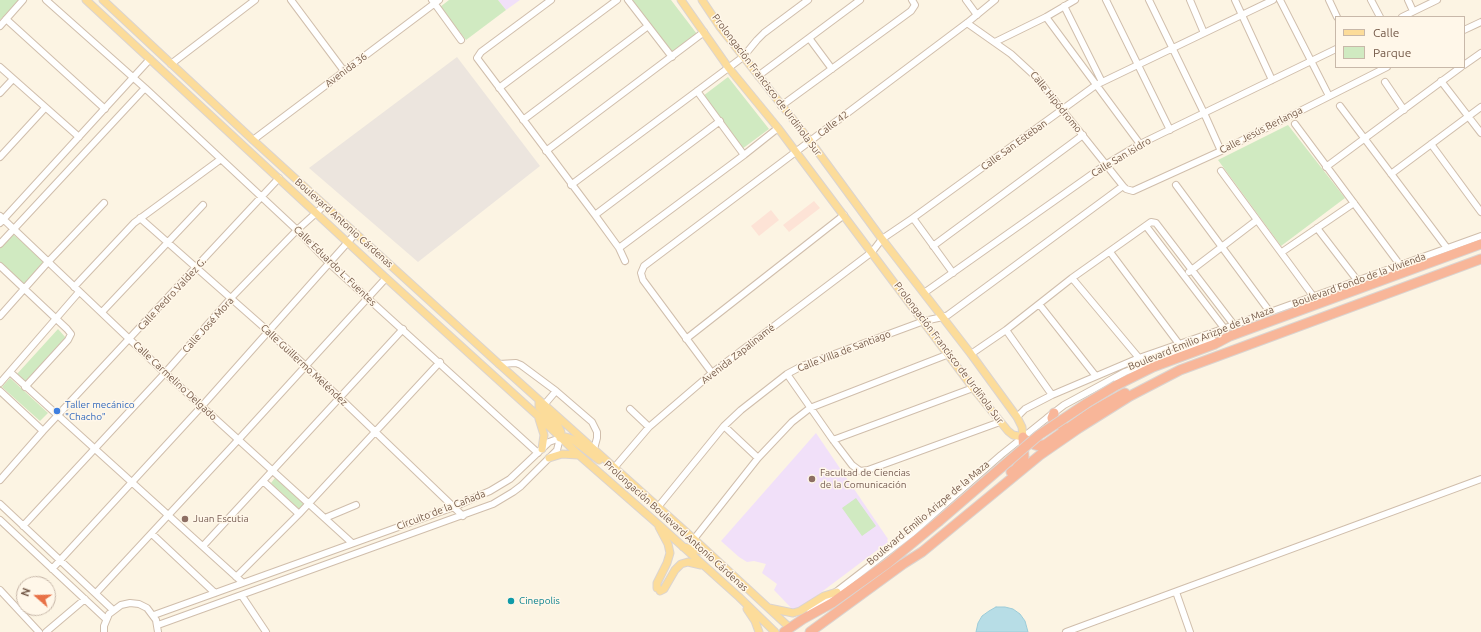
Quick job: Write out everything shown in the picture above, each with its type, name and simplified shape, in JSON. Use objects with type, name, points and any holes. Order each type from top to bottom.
[{"type":"highway","name":"Boulevard Emilio Arizpe de la Maza","points":[[790,631],[803,619],[832,602],[888,562],[938,522],[1040,435],[1075,410],[1117,385],[1141,373],[1215,344],[1230,336],[1481,244]]},
{"type":"highway","points":[[810,632],[903,564],[922,552],[1040,455],[1130,396],[1187,367],[1481,259]]},
{"type":"highway","points":[[1023,437],[1035,445],[1039,446],[1046,444],[1094,410],[1118,396],[1142,385],[1165,377]]},
{"type":"highway","points":[[1054,413],[1052,418],[1054,423],[1058,426],[1069,427]]},
{"type":"highway","points":[[903,564],[907,556],[1016,469],[1024,457],[1023,437]]},
{"type":"highway","points":[[824,632],[827,620]]},
{"type":"main road","name":"Boulevard Antonio Cárdenas","points":[[86,0],[386,278],[537,415],[560,438]]},
{"type":"main road","name":"Boulevard Antonio Cárdenas","points":[[103,0],[253,140],[588,444]]},
{"type":"main road","name":"Prolongación Francisco de Urdiñola Sur","points":[[681,0],[728,68],[796,151],[1000,422],[1010,433],[1023,437],[1022,427],[1016,417],[971,354],[882,239],[810,141],[720,27],[702,0]]},
{"type":"main road","points":[[542,403],[539,407],[558,426],[561,432],[560,438],[564,437],[570,439],[600,461],[611,466]]},
{"type":"main road","points":[[537,415],[544,432],[544,442],[540,451]]},
{"type":"main road","name":"Prolongación Boulevard Antonio Cárdenas","points":[[560,438],[659,524],[775,632]]},
{"type":"main road","name":"Prolongación Boulevard Antonio Cárdenas","points":[[588,444],[694,539],[768,608],[790,631]]},
{"type":"main road","points":[[549,458],[562,454],[579,455]]},
{"type":"main road","points":[[659,524],[660,530],[668,544],[670,553],[669,560],[657,583],[659,590],[664,590],[675,570],[681,564],[688,562],[703,566]]},
{"type":"main road","points":[[677,524],[682,536],[683,547],[709,553]]},
{"type":"main road","points":[[768,608],[793,613],[800,611],[824,596],[837,592]]},
{"type":"main road","points":[[739,597],[755,621],[759,632]]},
{"type":"street","points":[[0,26],[23,0]]},
{"type":"street","points":[[46,0],[134,78]]},
{"type":"street","points":[[171,64],[255,0]]},
{"type":"street","points":[[291,0],[344,71]]},
{"type":"street","points":[[551,0],[477,56],[479,62],[619,248],[625,261]]},
{"type":"street","points":[[499,88],[617,0]]},
{"type":"street","points":[[628,0],[672,56]]},
{"type":"street","points":[[571,185],[743,57],[764,33],[808,0]]},
{"type":"street","points":[[758,76],[860,0]]},
{"type":"street","points":[[781,106],[911,11],[914,5],[912,0]]},
{"type":"street","points":[[966,0],[977,15]]},
{"type":"street","name":"Calle 42","points":[[686,339],[643,280],[641,273],[642,269],[967,23],[994,0]]},
{"type":"street","points":[[995,42],[1046,17],[1075,0]]},
{"type":"street","points":[[1106,0],[1170,130]]},
{"type":"street","points":[[1149,0],[1221,151]]},
{"type":"street","points":[[1190,0],[1204,33]]},
{"type":"street","points":[[1234,0],[1272,80]]},
{"type":"street","name":"Calle San Esteban","points":[[872,252],[882,239],[1099,84],[1273,0]]},
{"type":"street","points":[[1280,0],[1329,96]]},
{"type":"street","points":[[1329,0],[1337,16]]},
{"type":"street","points":[[1371,0],[1379,16]]},
{"type":"street","points":[[1408,0],[1413,11]]},
{"type":"street","points":[[1404,16],[1437,0]]},
{"type":"street","points":[[435,1],[461,40]]},
{"type":"street","name":"Avenida 36","points":[[253,140],[435,1]]},
{"type":"street","points":[[1064,6],[1099,84]]},
{"type":"street","points":[[1046,17],[1099,84],[1140,144]]},
{"type":"street","points":[[6,20],[105,109]]},
{"type":"street","points":[[1465,30],[1481,22]]},
{"type":"street","name":"Calle Hipódromo","points":[[967,23],[995,42],[1036,77],[1105,165],[1126,189],[1133,191]]},
{"type":"street","points":[[523,120],[648,26]]},
{"type":"street","points":[[546,151],[704,32]]},
{"type":"street","points":[[809,38],[832,69]]},
{"type":"street","name":"Calle San Isidro","points":[[924,293],[1105,165],[1140,144],[1335,49]]},
{"type":"street","points":[[1465,64],[1481,53]]},
{"type":"street","points":[[1,220],[150,59]]},
{"type":"street","points":[[0,67],[79,137]]},
{"type":"street","name":"Calle Jesús Berlanga","points":[[1133,191],[1221,151],[1385,68]]},
{"type":"street","points":[[1326,167],[1460,68]]},
{"type":"street","name":"Calle Eduardo L. Fuentes","points":[[134,78],[297,230],[330,264],[540,451]]},
{"type":"street","points":[[0,93],[13,79]]},
{"type":"street","points":[[1441,81],[1481,133]]},
{"type":"street","points":[[1385,82],[1404,110]]},
{"type":"street","points":[[0,244],[145,88]]},
{"type":"street","points":[[697,91],[744,155]]},
{"type":"street","points":[[1340,106],[1447,248]]},
{"type":"street","points":[[1391,174],[1481,107]]},
{"type":"street","points":[[0,157],[45,108]]},
{"type":"street","points":[[595,216],[720,122]]},
{"type":"street","points":[[1295,124],[1400,265]]},
{"type":"street","points":[[619,248],[778,128]]},
{"type":"street","points":[[933,246],[1083,135]]},
{"type":"street","points":[[1431,144],[1481,212]]},
{"type":"street","points":[[74,287],[140,218],[221,159]]},
{"type":"street","points":[[1221,171],[1313,296]]},
{"type":"street","name":"Calle Pedro Valdez G.","points":[[0,480],[43,431],[279,178]]},
{"type":"street","points":[[1176,185],[1270,312]]},
{"type":"street","name":"Calle Villa de Santiago","points":[[658,507],[724,426],[741,410],[787,374],[802,366],[924,321],[942,317],[954,311],[1123,186]]},
{"type":"street","points":[[0,316],[24,288],[104,203]]},
{"type":"street","points":[[1282,252],[1354,203]]},
{"type":"street","points":[[102,312],[203,205]]},
{"type":"street","name":"Calle José Mora","points":[[23,526],[165,373],[231,298],[315,212],[325,205]]},
{"type":"street","points":[[712,373],[686,339],[844,215]]},
{"type":"street","name":"Calle Guillermo Meléndez","points":[[140,218],[268,331],[463,516]]},
{"type":"street","points":[[913,218],[953,273]]},
{"type":"street","name":"Calle Carmelino Delgado","points":[[1,220],[13,229],[102,312],[165,373],[352,543]]},
{"type":"street","points":[[1184,275],[1257,220]]},
{"type":"street","points":[[971,354],[1006,330],[1072,278],[1151,222],[1156,223],[1234,325]]},
{"type":"street","points":[[1146,226],[1224,328]]},
{"type":"street","points":[[1317,228],[1357,280]]},
{"type":"street","points":[[52,569],[202,406],[356,233]]},
{"type":"street","name":"Boulevard Fondo de la Vivienda","points":[[1016,417],[1025,409],[1095,375],[1481,236]]},
{"type":"street","name":"Avenida Zapalinamé","points":[[611,466],[649,427],[712,373],[872,252]]},
{"type":"street","points":[[1110,252],[1178,344]]},
{"type":"street","points":[[0,266],[71,334],[68,340],[26,387]]},
{"type":"street","points":[[96,593],[152,534],[386,278]]},
{"type":"street","points":[[1072,278],[1139,358]]},
{"type":"street","points":[[0,383],[79,292]]},
{"type":"street","points":[[1039,304],[1095,375]]},
{"type":"street","points":[[203,546],[403,329]]},
{"type":"street","points":[[1006,330],[1052,395]]},
{"type":"street","points":[[803,619],[808,613],[910,534],[1023,437],[1078,397],[1125,372],[1191,347],[1230,336]]},
{"type":"street","points":[[694,539],[758,458],[792,422],[810,408],[949,354]]},
{"type":"street","points":[[236,577],[309,504],[440,362]]},
{"type":"street","points":[[499,364],[516,363],[521,365],[556,391],[592,422],[595,427],[597,438],[594,449]]},
{"type":"street","points":[[10,372],[242,582]]},
{"type":"street","points":[[787,374],[833,440],[852,465],[860,471],[868,470],[1000,422]]},
{"type":"street","points":[[833,440],[974,388]]},
{"type":"street","points":[[0,391],[43,431]]},
{"type":"street","points":[[542,403],[556,391]]},
{"type":"street","points":[[630,409],[649,427]]},
{"type":"street","points":[[724,426],[758,458]]},
{"type":"street","name":"Circuito de la Cañada","points":[[154,615],[242,582],[454,507],[502,484],[523,468],[549,442],[560,438]]},
{"type":"street","name":"Circuito de la Cañada","points":[[158,629],[242,596],[493,504],[513,492],[549,458],[557,450],[560,438]]},
{"type":"street","points":[[1066,632],[1481,479]]},
{"type":"street","points":[[263,481],[299,514]]},
{"type":"street","points":[[0,504],[113,610]]},
{"type":"street","points":[[325,518],[356,505]]},
{"type":"street","points":[[0,520],[106,619]]},
{"type":"street","points":[[152,534],[215,592]]},
{"type":"street","points":[[0,590],[39,632]]},
{"type":"street","points":[[1176,592],[1190,632]]},
{"type":"street","points":[[242,596],[266,632]]},
{"type":"street","points":[[46,632],[85,599]]},
{"type":"street","points":[[104,632],[106,619],[113,610],[121,605],[134,604],[147,608],[154,615],[158,629]]},
{"type":"shaded area","points":[[498,0],[520,0],[506,10]]},
{"type":"shaded area","points":[[457,57],[540,166],[418,262],[309,168]]},
{"type":"shaded area","points":[[814,201],[820,208],[789,232],[783,225]]},
{"type":"shaded area","points":[[771,210],[779,220],[759,236],[751,226]]},
{"type":"shaded area","name":"Facultad de Ciencias de la Comunicación","points":[[816,433],[888,539],[888,542],[795,612],[774,590],[777,584],[762,573],[766,564],[754,561],[747,562],[721,541]]},
{"type":"green space","points":[[0,0],[19,0],[0,20]]},
{"type":"green space","points":[[449,0],[498,0],[506,10],[466,40],[440,7]]},
{"type":"green space","points":[[631,0],[671,0],[697,34],[671,53]]},
{"type":"green space","points":[[728,77],[769,129],[742,149],[703,96]]},
{"type":"green space","points":[[1288,125],[1345,198],[1281,246],[1218,160]]},
{"type":"green space","points":[[13,234],[46,263],[24,286],[0,264],[0,248]]},
{"type":"green space","points":[[58,329],[66,338],[25,382],[17,374]]},
{"type":"green space","points":[[10,378],[48,413],[40,421],[2,387]]},
{"type":"green space","points":[[275,478],[304,504],[299,509],[271,483]]},
{"type":"green space","points":[[856,498],[876,526],[862,536],[842,508]]},
{"type":"water","points":[[996,607],[1013,609],[1020,614],[1025,621],[1028,632],[976,632],[978,623],[982,616]]},
{"type":"place","name":"Taller mecánico \"Chacho\"","points":[[57,411]]},
{"type":"place","name":"Facultad de Ciencias de la Comunicación","points":[[812,479]]},
{"type":"place","name":"Juan Escutia","points":[[185,519]]},
{"type":"place","name":"Cinepolis","points":[[511,601]]}]
